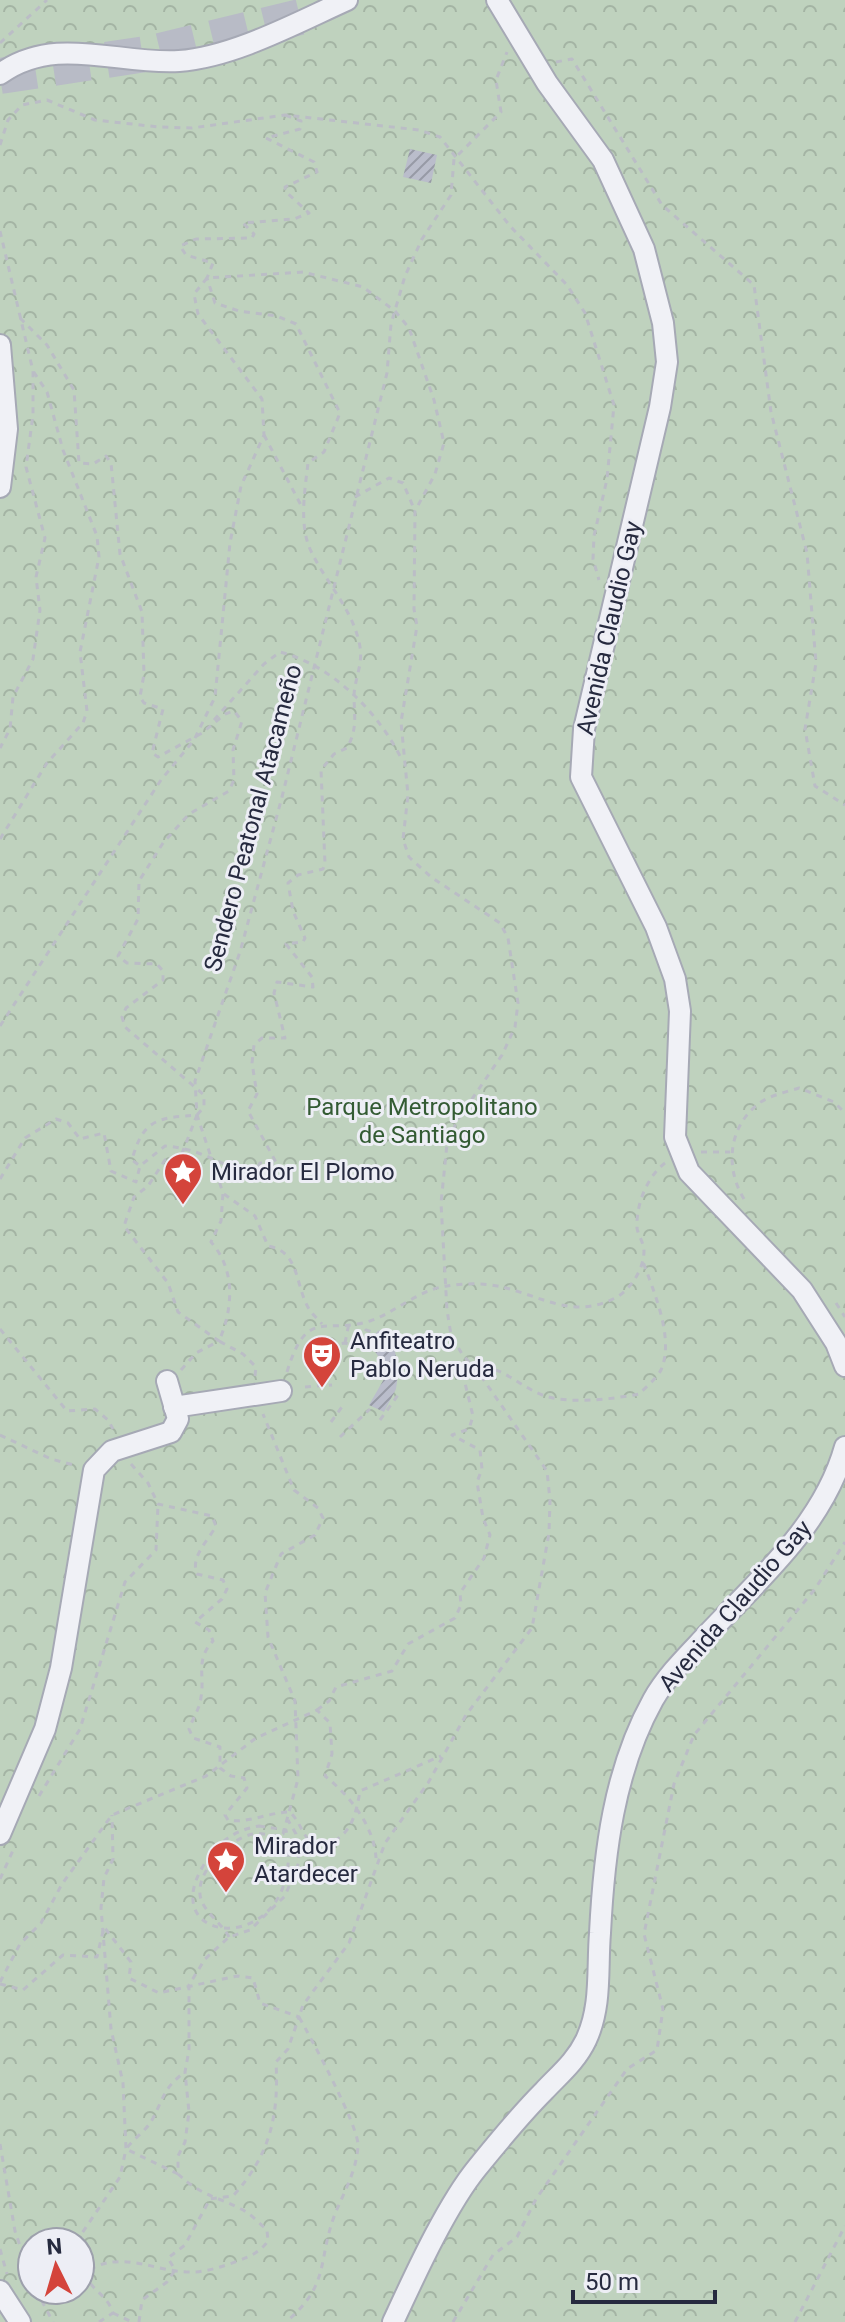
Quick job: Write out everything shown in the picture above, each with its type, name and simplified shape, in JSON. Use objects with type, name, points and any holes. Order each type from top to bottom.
[{"type":"street","points":[[0,74],[32,56],[72,52],[180,61],[204,56],[268,35],[347,0]]},
{"type":"street","name":"Avenida Claudio Gay","points":[[497,0],[603,160],[644,249],[663,323],[667,362],[660,407],[584,729],[581,777],[656,927],[675,979],[680,1011],[675,1137],[689,1172],[711,1199],[802,1290],[836,1343],[845,1366]]},
{"type":"street","points":[[0,345],[7,429],[0,487]]},
{"type":"street","points":[[9,1836],[45,1729],[61,1668],[94,1470],[103,1458],[122,1448],[171,1432],[178,1419],[167,1381]]},
{"type":"street","points":[[174,1407],[281,1391]]},
{"type":"street","name":"Avenida Claudio Gay","points":[[393,2322],[413,2278],[474,2171],[543,2091],[570,2066],[586,2039],[595,2014],[600,1974],[604,1873],[621,1779],[637,1730],[655,1696],[677,1666],[813,1518],[831,1487],[845,1447]]},
{"type":"street","points":[[0,2291],[20,2322]]},
{"type":"path","points":[[0,43],[47,0]]},
{"type":"path","points":[[454,159],[501,112],[496,80],[516,32]]},
{"type":"path","points":[[537,64],[572,59],[662,205],[754,285],[771,412],[807,553],[816,663],[805,729],[815,786],[845,805]]},
{"type":"path","points":[[0,145],[8,120],[22,105],[47,100],[95,120],[159,127],[192,128],[285,115],[419,130],[440,137],[454,159],[510,226],[567,285],[585,313],[614,405],[607,479],[594,536],[593,559],[600,585]]},
{"type":"path","points":[[285,115],[301,121],[300,129],[266,138],[314,162],[317,172],[285,187],[286,192],[309,213],[294,219],[243,223],[254,234],[252,238],[184,242],[180,246],[186,255],[213,263],[207,278],[194,294],[198,314],[262,399],[264,435],[304,510]]},
{"type":"path","name":"Sendero Peatonal Atacameño","points":[[219,1341],[229,1323],[229,1277],[221,1254],[211,1242],[221,1221],[223,1193],[197,1115],[194,1087],[204,1049],[240,952],[387,373],[395,311],[405,276],[422,239],[451,195],[454,159]]},
{"type":"path","points":[[0,231],[33,371],[33,415],[26,467],[45,538],[36,577],[40,610],[33,659],[13,697],[10,729],[0,748]]},
{"type":"path","points":[[207,278],[314,274],[363,287],[395,311],[409,328],[434,400],[444,443],[429,486],[415,511]]},
{"type":"path","points":[[0,1179],[25,1138],[56,1119],[70,1124],[80,1139],[104,1133],[111,1171],[136,1182],[140,1166],[165,1146],[183,1147],[212,1156],[252,1176],[260,1163],[277,1164],[248,1111],[257,1094],[252,1063],[254,1045],[262,1038],[285,1038],[274,993],[277,982],[313,987],[312,977],[286,944],[303,942],[305,938],[293,911],[288,883],[298,875],[323,869],[325,864],[321,770],[334,754],[347,748],[353,736],[357,723],[354,696],[361,648],[333,586],[310,548],[304,510],[308,463],[324,452],[340,413],[339,406],[322,381],[308,342],[296,324],[277,316],[219,305],[212,297],[207,278]]},
{"type":"path","points":[[20,318],[47,345],[74,390],[79,463],[93,464],[106,456],[111,463],[120,554],[142,612],[140,697],[144,703],[163,709],[152,753],[158,757],[170,753],[225,714],[234,711],[240,716],[231,765],[234,780],[229,791],[189,814],[163,843],[139,881],[138,919],[118,956],[127,963],[157,964],[163,971],[163,980],[126,1008],[122,1017],[131,1035],[169,1062],[204,1095],[204,1107],[197,1115],[181,1156],[165,1160],[148,1186],[134,1197],[124,1226],[168,1283],[178,1312],[243,1354],[256,1367],[256,1394],[294,1490],[318,1508],[323,1518],[315,1535],[281,1554],[265,1593],[268,1637],[295,1701],[298,1779],[286,1830],[290,1866],[275,1902],[255,1922],[241,1929],[225,1930],[203,1921],[192,1895],[196,1877],[211,1853],[243,1829],[259,1826],[286,1830]]},
{"type":"path","points":[[0,839],[47,763],[83,723],[87,711],[80,652],[99,557],[97,536],[63,450],[47,392],[33,371]]},
{"type":"path","points":[[0,1026],[161,780],[196,736],[215,697],[230,543],[241,486],[264,435]]},
{"type":"path","points":[[353,498],[389,478],[403,483],[415,511],[414,609],[417,626],[404,689],[402,762],[408,795],[403,839],[409,857],[463,900],[500,923],[508,938],[518,1003],[515,1027],[502,1055],[457,1121],[447,1144],[441,1203],[446,1286],[451,1335],[547,1471],[549,1533],[532,1628],[466,1715],[428,1783],[376,1862]]},
{"type":"path","points":[[202,733],[264,664],[280,652],[304,658],[354,696],[391,738],[402,762]]},
{"type":"path","points":[[281,1391],[290,1360],[306,1333],[322,1324],[370,1321],[446,1286],[501,1287],[540,1302],[583,1309],[615,1299],[638,1277],[645,1250],[637,1228],[643,1193],[654,1172],[682,1152],[730,1152],[742,1122],[760,1102],[799,1088],[834,1102],[845,1113]]},
{"type":"path","points":[[140,1166],[132,1160],[141,1133],[151,1124],[162,1118],[197,1115]]},
{"type":"path","points":[[223,1193],[255,1216],[268,1246],[279,1248],[294,1263],[297,1282],[309,1309],[322,1324]]},
{"type":"path","points":[[474,1367],[487,1365],[551,1398],[618,1398],[639,1394],[661,1371],[665,1344],[656,1298],[642,1259]]},
{"type":"path","points":[[345,1343],[349,1323]]},
{"type":"path","points":[[0,1329],[67,1411],[95,1409],[108,1420],[158,1504],[156,1550],[125,1582],[80,1729],[37,1799]]},
{"type":"path","points":[[318,1347],[345,1343],[365,1349],[368,1344],[361,1340],[366,1330],[372,1332]]},
{"type":"path","points":[[167,1381],[196,1353],[219,1341]]},
{"type":"path","points":[[314,1354],[334,1364]]},
{"type":"path","points":[[104,1927],[97,1957],[63,1955],[23,1990],[0,1983],[20,1944],[41,1923],[62,1884],[112,1815],[206,1776],[256,1738],[317,1710],[329,1701],[336,1687],[392,1671],[408,1644],[455,1618],[466,1579],[484,1558],[490,1535],[483,1518],[477,1482],[482,1469],[480,1450],[452,1435],[469,1429],[473,1416],[465,1383],[474,1367]]},
{"type":"path","points":[[305,1387],[332,1385]]},
{"type":"path","points":[[380,1420],[398,1395]]},
{"type":"path","points":[[331,1422],[344,1404]]},
{"type":"path","points":[[340,1437],[370,1409]]},
{"type":"path","points":[[0,1435],[51,1459],[94,1470]]},
{"type":"path","points":[[158,1504],[212,1516],[216,1526],[197,1555],[194,1569],[197,1574],[223,1580],[227,1589],[222,1599],[195,1622],[209,1630],[213,1641],[203,1651],[199,1671],[203,1681],[201,1702],[189,1729],[193,1738],[220,1747],[218,1764]]},
{"type":"path","points":[[453,2322],[493,2255],[517,2237],[536,2199],[627,2069],[657,2050],[663,2009],[644,1934],[674,1784],[694,1735],[815,1589],[845,1542]]},
{"type":"path","points":[[210,2199],[233,2196],[260,2163],[278,2099],[276,2062],[288,2049],[303,2005],[349,1943],[362,1915],[376,1862],[375,1839],[357,1810],[325,1776],[332,1754],[330,1723],[317,1710]]},
{"type":"path","points":[[218,1764],[231,1776],[244,1778],[247,1788],[225,1815],[228,1820],[239,1822],[269,1812],[290,1812],[300,1821],[302,1835],[314,1846],[329,1845],[352,1827],[360,1791],[441,1756]]},
{"type":"path","points":[[87,2226],[120,2177],[126,2149],[123,2083],[111,2029],[101,1908],[104,1878],[113,1859],[112,1815]]},
{"type":"path","points":[[178,2174],[178,2156],[185,2142],[189,2112],[185,2072],[189,2050],[189,1985],[205,1959],[229,1937],[250,1930],[271,1913],[293,1884],[299,1849],[288,1820]]},
{"type":"path","points":[[229,1937],[202,1902],[202,1881],[209,1868],[240,1838],[256,1833],[273,1838],[286,1830]]},
{"type":"path","points":[[0,1879],[9,1836]]},
{"type":"path","points":[[104,1927],[131,1962],[129,1978],[159,1993],[237,1976],[253,1978],[260,2003],[299,2017],[321,2055],[358,2143],[348,2189],[332,2225],[323,2273],[313,2293],[286,2322]]},
{"type":"path","points":[[126,2149],[152,2120],[157,2104],[170,2083],[185,2072]]},
{"type":"path","points":[[0,2144],[16,2234]]},
{"type":"path","points":[[126,2149],[178,2174],[210,2199],[243,2209],[267,2230],[268,2241],[261,2251],[221,2267],[194,2272],[150,2263],[99,2263],[85,2273],[87,2281],[106,2296],[113,2313],[132,2322]]},
{"type":"path","points":[[175,2270],[168,2258],[185,2245],[210,2199]]},
{"type":"path","points":[[795,2322],[845,2226]]},
{"type":"path","points":[[139,2322],[142,2300],[167,2282],[175,2270]]},
{"type":"path","points":[[99,2322],[113,2313]]},
{"type":"green space","name":"Parque Metropolitano de Santiago","points":[[0,0],[845,0],[845,2322],[0,2322]]},
{"type":"building","points":[[410,149],[437,155],[431,183],[403,177]]},
{"type":"building","points":[[379,1330],[394,1348],[399,1368],[396,1389],[384,1412],[369,1405],[384,1379],[382,1362],[368,1341]]},
{"type":"tunnel","points":[[0,76],[152,53],[300,17]]},
{"type":"place","name":"Mirador El Plomo","points":[[183,1206]]},
{"type":"place","name":"Anfiteatro Pablo Neruda","points":[[322,1389]]},
{"type":"place","name":"Mirador Atardecer","points":[[226,1894]]}]
